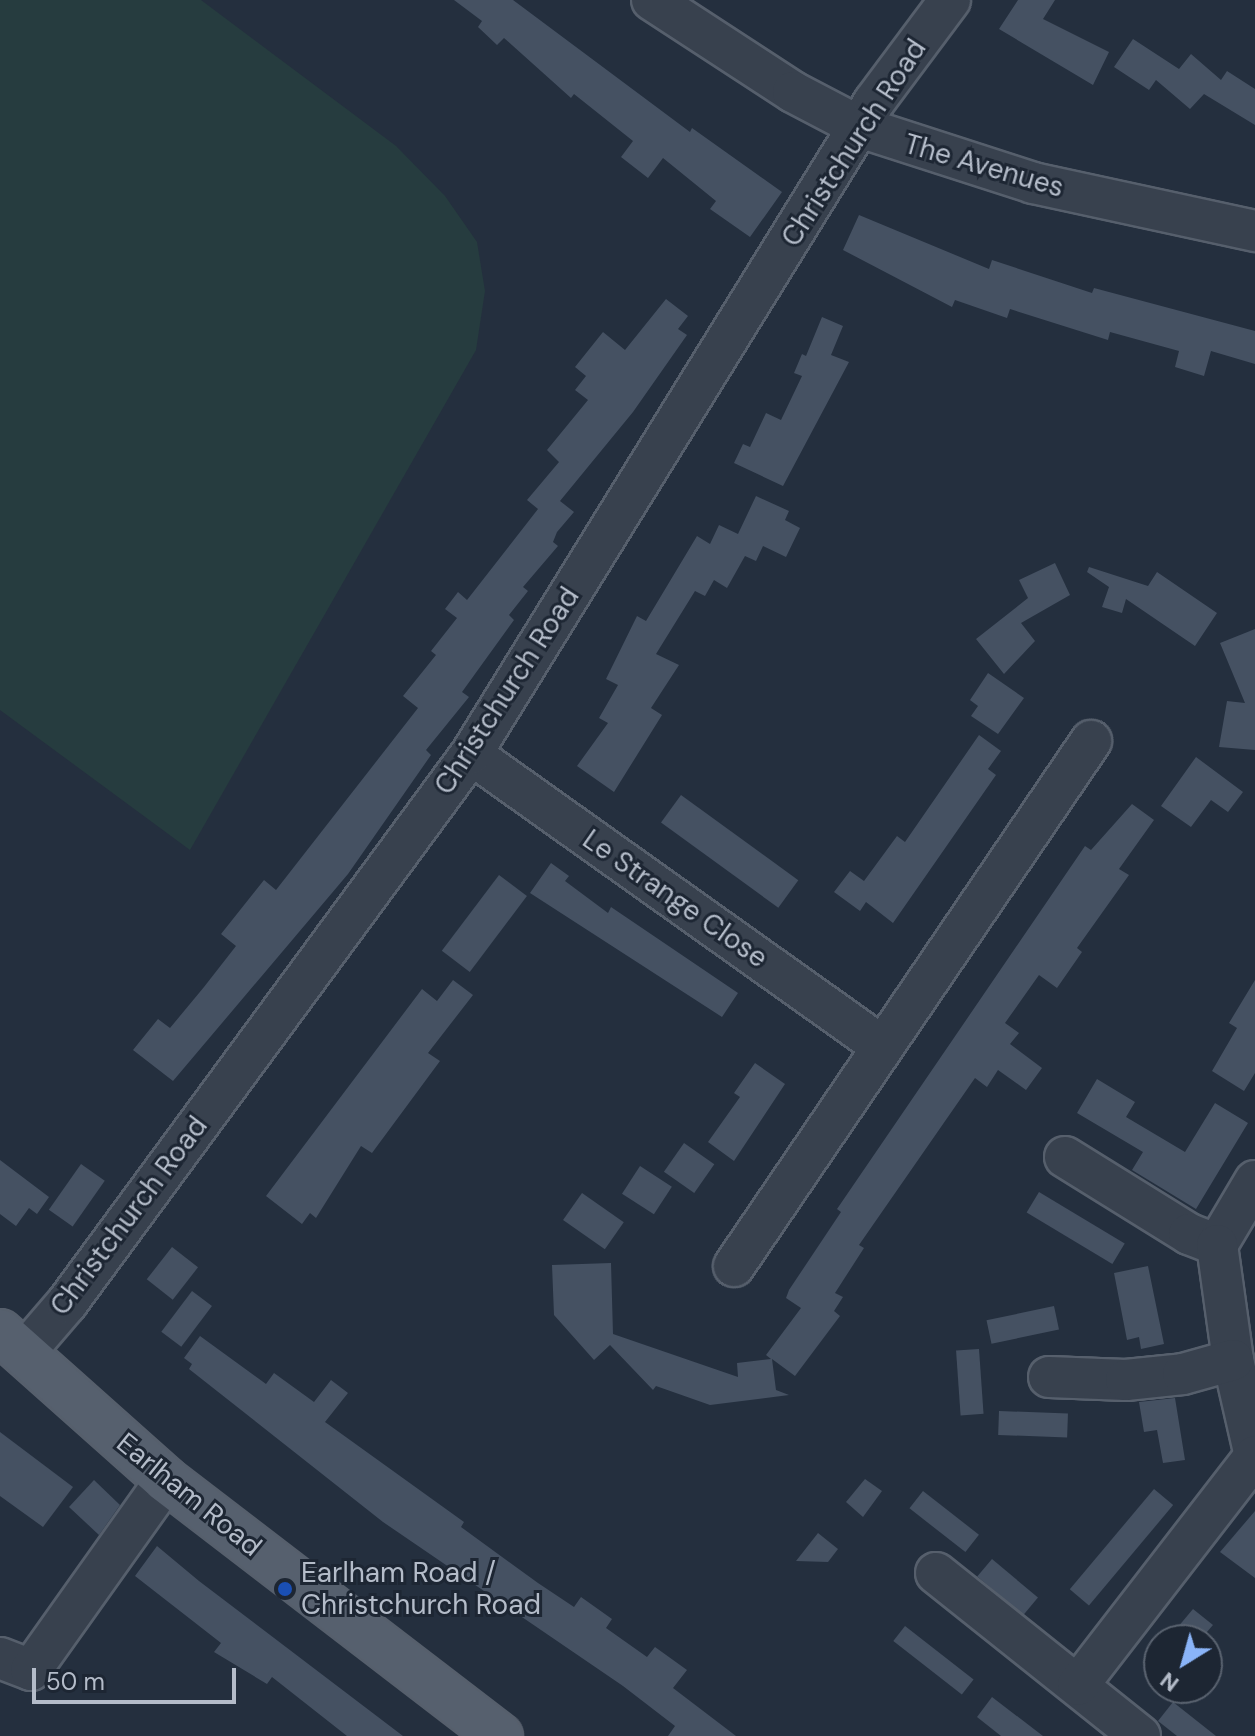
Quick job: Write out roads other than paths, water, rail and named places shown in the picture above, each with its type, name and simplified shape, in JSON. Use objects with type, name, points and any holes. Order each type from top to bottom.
[{"type":"main road","name":"Earlham Road","points":[[12,1342],[166,1480],[500,1736]]},
{"type":"street","name":"The Avenues","points":[[652,0],[793,92],[860,127],[1033,183],[1255,231]]},
{"type":"street","name":"Christchurch Road","points":[[12,1342],[67,1303],[471,754],[860,127],[950,0]]},
{"type":"street","points":[[734,1266],[880,1045],[1091,741]]},
{"type":"street","name":"Le Strange Close","points":[[471,754],[880,1045]]},
{"type":"street","points":[[1065,1157],[1189,1234],[1217,1245]]},
{"type":"street","points":[[1078,1685],[1255,1456],[1233,1360],[1217,1245],[1255,1181]]},
{"type":"street","points":[[1049,1377],[1126,1380],[1183,1374],[1233,1360]]},
{"type":"street","points":[[0,1658],[31,1670],[166,1480]]},
{"type":"street","points":[[936,1573],[1140,1736]]},
{"type":"place","name":"Earlham Road / Christchurch Road","points":[[285,1589]]}]
